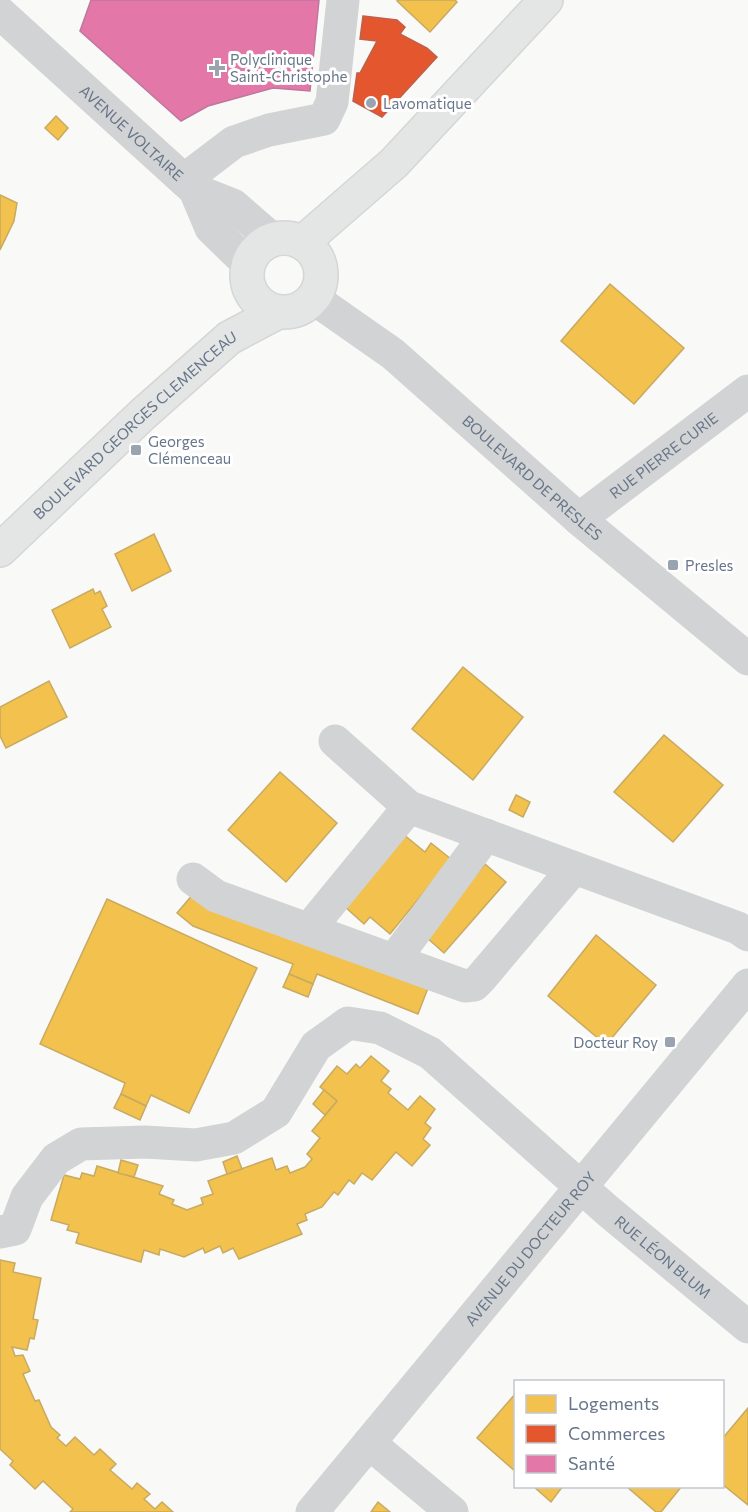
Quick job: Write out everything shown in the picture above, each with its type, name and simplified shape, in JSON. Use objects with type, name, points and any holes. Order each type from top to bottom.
[{"type":"main road","points":[[298,248],[394,163],[546,0]]},
{"type":"main road","points":[[229,338],[253,253],[261,245],[298,248],[321,274],[319,287],[307,305],[298,310],[278,312],[260,304],[248,277]]},
{"type":"main road","name":"BOULEVARD GEORGES CLEMENCEAU","points":[[0,549],[143,414],[229,338],[278,312]]},
{"type":"street","points":[[298,248],[234,206],[190,185],[234,142],[269,130],[324,119],[332,102],[343,0]]},
{"type":"street","name":"AVENUE VOLTAIRE","points":[[0,13],[190,185],[211,228],[248,277]]},
{"type":"street","name":"BOULEVARD DE PRESLES","points":[[313,298],[393,354],[579,519],[748,659]]},
{"type":"street","name":"RUE PIERRE CURIE","points":[[579,519],[743,404]]},
{"type":"street","points":[[335,741],[409,807],[738,928],[748,935]]},
{"type":"street","points":[[309,929],[409,807]]},
{"type":"street","points":[[394,960],[486,835]]},
{"type":"street","points":[[193,879],[216,896],[465,986],[474,985],[481,978],[574,868]]},
{"type":"street","name":"AVENUE DU DOCTEUR ROY","points":[[312,1512],[748,985]]},
{"type":"street","name":"RUE LÉON BLUM","points":[[0,1232],[15,1229],[27,1197],[56,1159],[81,1144],[145,1142],[196,1145],[234,1138],[276,1112],[316,1046],[348,1023],[380,1028],[430,1053],[581,1187],[748,1327]]},
{"type":"street","points":[[369,1443],[452,1512]]},
{"type":"building: Logements","points":[[455,0],[457,2],[430,32],[397,1]]},
{"type":"building: Logements","points":[[56,116],[68,128],[58,140],[45,128]]},
{"type":"building: Logements","points":[[0,195],[17,203],[14,221],[0,250]]},
{"type":"building: Logements","points":[[610,284],[684,348],[634,404],[561,341]]},
{"type":"building: Logements","points":[[154,534],[171,571],[132,591],[115,554]]},
{"type":"building: Logements","points":[[93,589],[95,594],[100,591],[107,606],[102,609],[111,627],[70,648],[52,610]]},
{"type":"building: Logements","points":[[463,667],[523,717],[473,780],[412,729]]},
{"type":"building: Logements","points":[[49,681],[67,717],[6,748],[0,736],[0,707]]},
{"type":"building: Logements","points":[[664,735],[723,785],[673,842],[614,792]]},
{"type":"building: Logements","points":[[280,772],[337,823],[286,882],[228,830]]},
{"type":"building: Logements","points":[[516,795],[530,802],[523,817],[509,810]]},
{"type":"building: Logements","points":[[403,834],[425,852],[431,843],[451,859],[390,934],[370,917],[364,924],[344,906]]},
{"type":"building: Logements","points":[[485,864],[506,882],[444,953],[425,936]]},
{"type":"building: Logements","points":[[195,892],[428,988],[418,1014],[317,974],[313,984],[289,974],[293,964],[193,926],[177,913]]},
{"type":"building: Logements","points":[[107,899],[257,968],[189,1113],[151,1095],[146,1106],[121,1094],[125,1083],[40,1044]]},
{"type":"building: Logements","points":[[596,935],[656,985],[606,1045],[548,996]]},
{"type":"building: Logements","points":[[289,974],[313,984],[308,997],[283,987]]},
{"type":"building: Logements","points":[[371,1056],[389,1071],[381,1081],[391,1089],[388,1093],[408,1110],[420,1096],[435,1109],[425,1123],[431,1128],[423,1139],[430,1145],[412,1166],[396,1152],[372,1180],[362,1173],[354,1184],[349,1180],[338,1195],[334,1192],[322,1207],[305,1214],[307,1220],[297,1224],[302,1234],[239,1259],[233,1248],[223,1253],[220,1246],[205,1253],[203,1248],[184,1257],[160,1249],[159,1255],[144,1250],[141,1262],[76,1243],[79,1233],[67,1230],[69,1225],[51,1220],[64,1175],[80,1179],[82,1173],[94,1176],[97,1166],[163,1186],[159,1194],[174,1200],[172,1204],[187,1210],[203,1204],[201,1198],[213,1194],[208,1181],[227,1174],[272,1158],[276,1170],[287,1166],[290,1173],[305,1167],[312,1159],[307,1154],[320,1138],[312,1131],[337,1101],[320,1087],[337,1066],[347,1074],[356,1064],[360,1068]]},
{"type":"building: Logements","points":[[324,1090],[337,1101],[325,1115],[313,1104]]},
{"type":"building: Logements","points":[[121,1094],[146,1106],[140,1120],[114,1108]]},
{"type":"building: Logements","points":[[237,1156],[242,1169],[227,1174],[223,1162]]},
{"type":"building: Logements","points":[[121,1160],[138,1165],[134,1177],[118,1173]]},
{"type":"building: Logements","points":[[0,1260],[15,1263],[13,1272],[41,1278],[33,1319],[38,1320],[34,1339],[30,1338],[27,1350],[12,1347],[15,1356],[23,1355],[30,1371],[23,1374],[35,1401],[39,1400],[51,1427],[60,1435],[57,1438],[66,1446],[75,1437],[94,1455],[100,1449],[116,1464],[110,1470],[132,1489],[137,1483],[150,1494],[144,1499],[155,1509],[162,1502],[173,1512],[70,1512],[73,1509],[43,1481],[35,1489],[10,1465],[13,1461],[0,1449]]},
{"type":"building: Logements","points":[[514,1395],[514,1470],[477,1438]]},
{"type":"building: Logements","points":[[748,1408],[748,1505],[724,1486],[724,1437]]},
{"type":"building: Logements","points":[[535,1488],[562,1488],[551,1502]]},
{"type":"building: Logements","points":[[628,1488],[680,1488],[661,1512],[656,1512]]},
{"type":"building: Logements","points":[[378,1502],[390,1512],[371,1512]]},
{"type":"building: Commerces","points":[[363,16],[397,20],[405,27],[400,34],[427,48],[437,57],[382,117],[353,101],[357,73],[360,73],[377,41],[360,39]]},
{"type":"building: Santé","name":"Polyclinique Saint-Christophe","points":[[91,0],[319,0],[310,91],[273,88],[208,106],[181,121],[80,31]]},
{"type":"place","name":"Polyclinique Saint-Christophe","points":[[217,68]]},
{"type":"place","name":"Lavomatique","points":[[371,103]]},
{"type":"place","name":"Georges Clémenceau","points":[[136,450]]},
{"type":"place","name":"Presles","points":[[673,565]]},
{"type":"place","name":"Docteur Roy","points":[[670,1042]]}]
